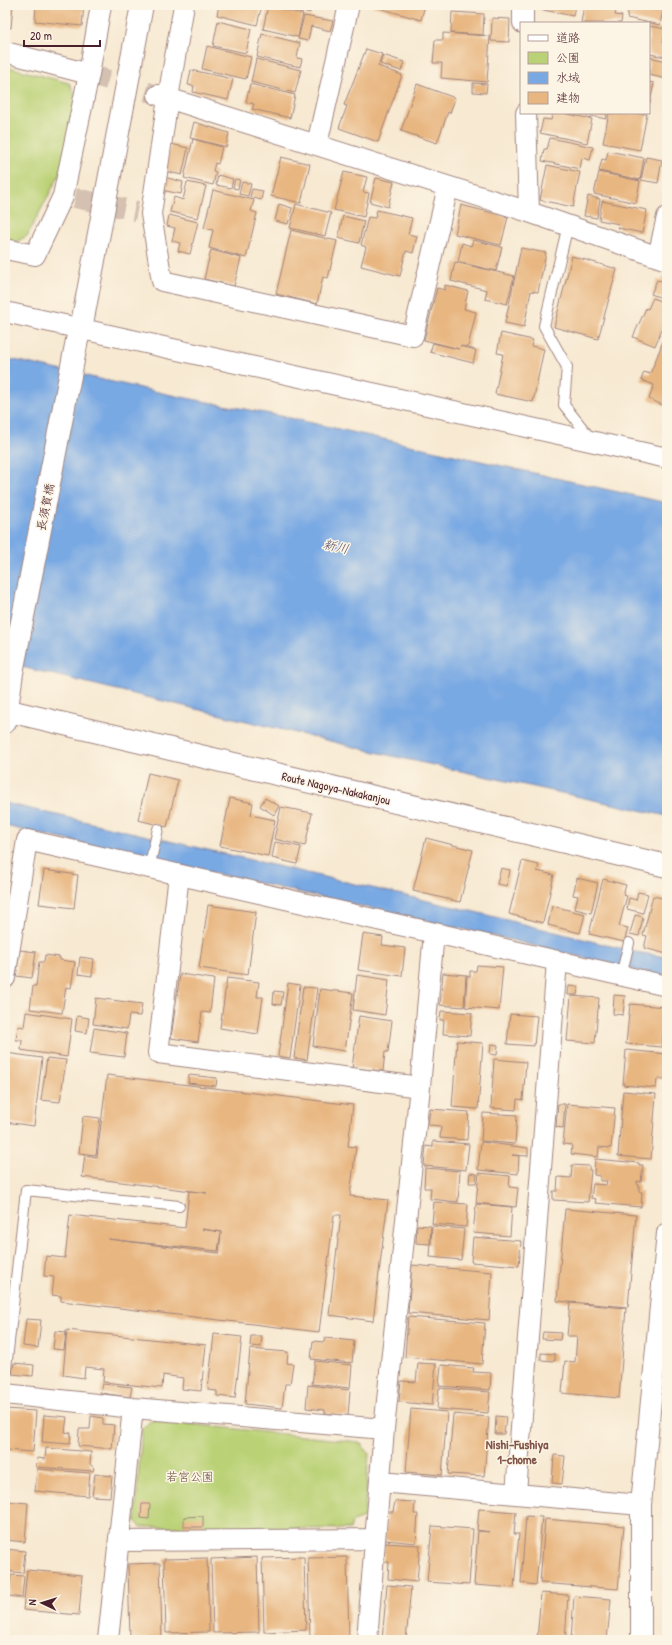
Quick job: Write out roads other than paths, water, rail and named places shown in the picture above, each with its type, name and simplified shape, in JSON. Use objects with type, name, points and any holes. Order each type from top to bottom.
[{"type":"street","points":[[5,249],[35,256],[69,197],[101,5]]},
{"type":"street","name":"長須賀橋","points":[[6,714],[12,673],[142,5]]},
{"type":"street","points":[[184,5],[163,96],[144,213],[162,281],[413,336],[448,187]]},
{"type":"street","points":[[317,144],[349,5]]},
{"type":"street","points":[[523,5],[523,22]]},
{"type":"street","points":[[5,52],[89,74]]},
{"type":"street","points":[[163,96],[529,212],[662,258],[667,217]]},
{"type":"street","points":[[526,114],[529,212]]},
{"type":"street","points":[[5,312],[79,335],[593,441],[667,458]]},
{"type":"street","name":"Route Nagoya-Nakakanjou","points":[[6,714],[667,866]]},
{"type":"street","points":[[5,978],[27,840],[150,865],[179,875],[556,961],[622,973],[667,986]]},
{"type":"street","points":[[179,875],[158,1053],[420,1087]]},
{"type":"street","points":[[367,1640],[384,1429],[420,1087],[434,933]]},
{"type":"street","points":[[516,1493],[556,961]]},
{"type":"street","points":[[641,1640],[641,1505],[667,1233]]},
{"type":"street","points":[[5,1394],[134,1408],[384,1429]]},
{"type":"street","points":[[108,1640],[134,1408]]},
{"type":"street","points":[[380,1482],[641,1505]]},
{"type":"street","points":[[119,1541],[375,1539]]},
{"type":"lane","points":[[568,225],[544,326],[567,367],[564,405],[593,441]]},
{"type":"lane","points":[[150,865],[157,832]]},
{"type":"lane","points":[[622,973],[629,943]]},
{"type":"lane","points":[[5,1377],[26,1190],[179,1206]]},
{"type":"water","name":"新川","points":[[5,358],[176,396],[281,416],[667,503],[667,816],[392,756],[5,663]]},
{"type":"water","points":[[5,803],[467,910],[635,952],[667,957],[667,978],[507,939],[5,826]]},
{"type":"tunnel","points":[[89,74],[158,95]]},
{"type":"tunnel","points":[[75,198],[137,211]]},
{"type":"district","name":"Nishi-Fushiya 1-chome","points":[[517,1452]]},
{"type":"park label","name":"若宮公園","points":[[190,1476]]}]
